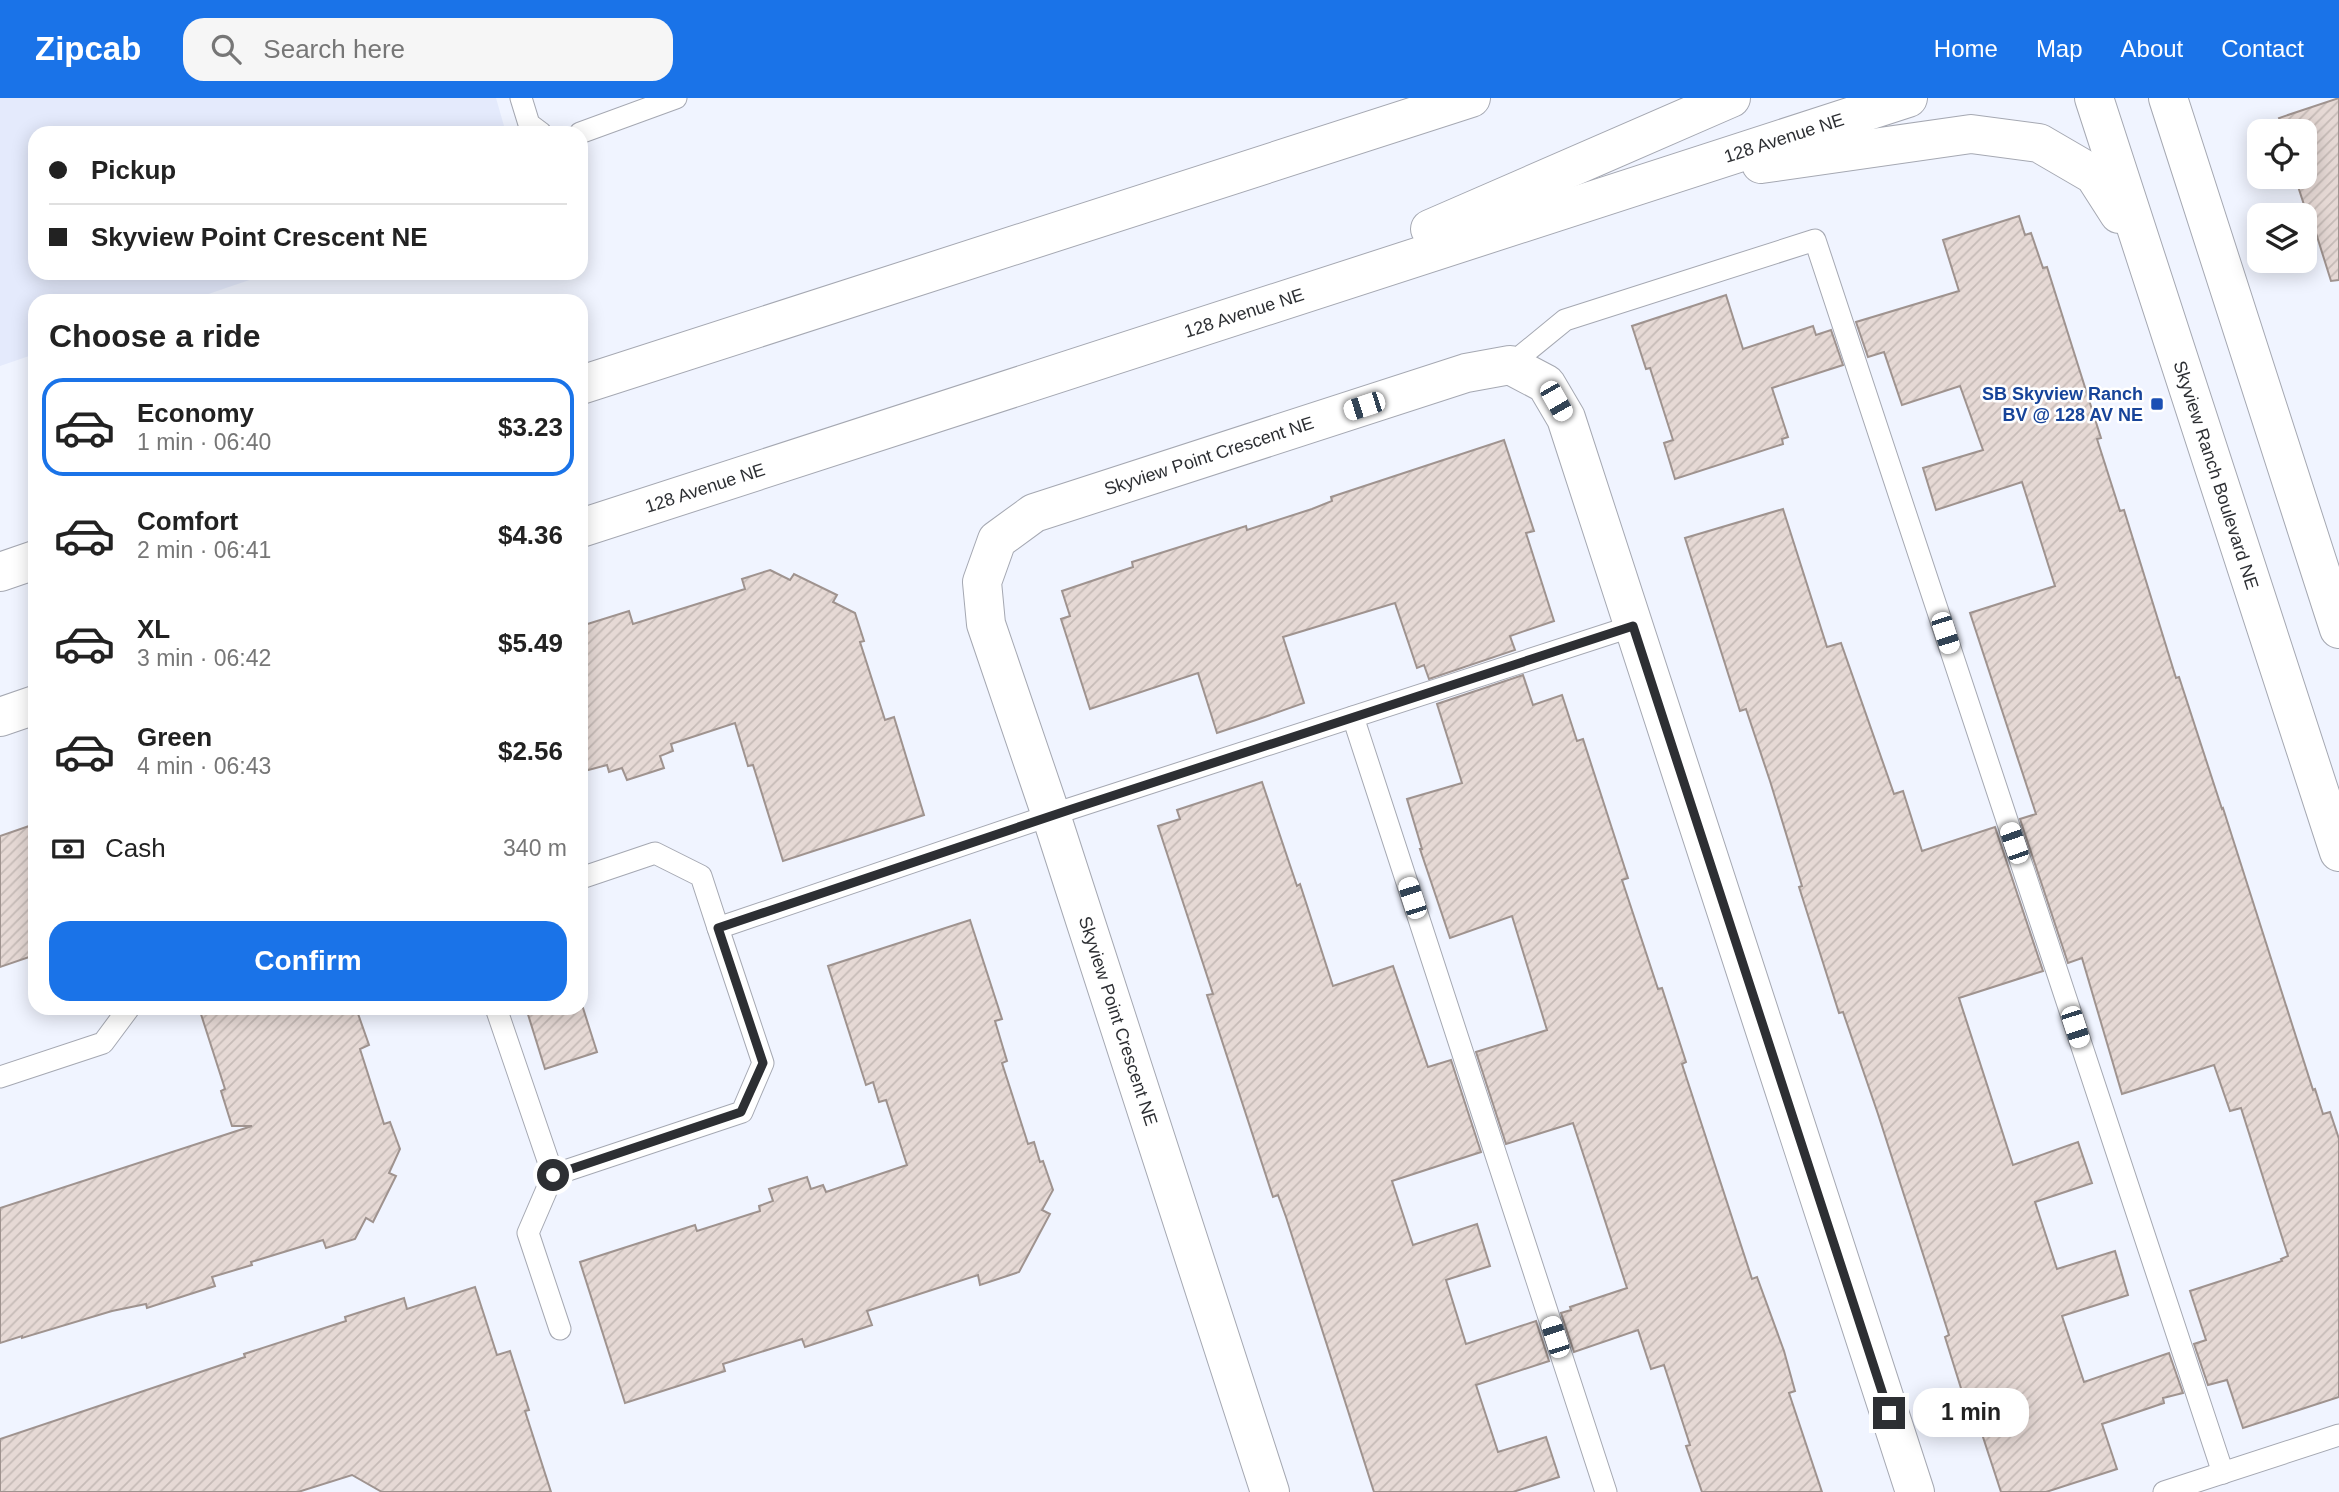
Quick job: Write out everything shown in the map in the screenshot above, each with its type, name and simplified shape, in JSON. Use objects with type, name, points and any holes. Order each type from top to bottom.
[{"type":"street","points":[[588,383],[1471,98]]},
{"type":"street","points":[[1276,302],[1436,226],[1731,98]]},
{"type":"street","name":"128 Avenue NE","points":[[588,526],[1908,98]]},
{"type":"street","name":"Skyview Ranch Boulevard NE","points":[[2094,98],[2339,852]]},
{"type":"street","points":[[2168,98],[2339,629]]},
{"type":"street","points":[[1655,179],[1971,134],[2039,143],[2094,175],[2144,254]]},
{"type":"street","points":[[1510,365],[1546,384],[1566,418],[1915,1492]]},
{"type":"street","name":"Skyview Point Crescent NE","points":[[1270,1492],[1051,815],[986,624],[982,582],[996,540],[1034,513],[1466,373],[1510,365]]},
{"type":"street","points":[[0,572],[28,563]]},
{"type":"street","points":[[0,717],[28,707]]},
{"type":"lane","points":[[521,98],[532,126]]},
{"type":"lane","points":[[588,130],[676,98]]},
{"type":"lane","points":[[1510,365],[1565,320],[1815,240],[2223,1473]]},
{"type":"lane","points":[[718,928],[1051,815],[1633,626]]},
{"type":"lane","points":[[1353,718],[1606,1492]]},
{"type":"lane","points":[[553,1175],[741,1112],[763,1063],[701,876],[655,853],[588,876]]},
{"type":"lane","points":[[0,1077],[103,1043],[124,1015]]},
{"type":"lane","points":[[498,1015],[553,1175],[528,1233],[560,1329]]},
{"type":"lane","points":[[2164,1492],[2339,1435]]},
{"type":"shaded area","points":[[0,98],[496,98],[504,126],[28,126],[28,280],[250,280],[208,294],[28,294],[28,356],[0,366]]},
{"type":"building","points":[[2339,98],[2339,280],[2331,281],[2317,236],[2317,203],[2303,203],[2299,189],[2317,189],[2317,119],[2279,118]]},
{"type":"building","points":[[2019,216],[2025,235],[2031,233],[2043,268],[2047,267],[2101,438],[2097,439],[2120,511],[2124,510],[2176,678],[2179,677],[2223,808],[2313,1090],[2315,1089],[2323,1114],[2330,1112],[2339,1139],[2339,1397],[2243,1428],[2227,1380],[2208,1385],[2194,1344],[2206,1340],[2190,1291],[2282,1261],[2281,1259],[2288,1256],[2241,1108],[2230,1111],[2214,1065],[2122,1094],[2082,958],[2068,963],[2020,819],[2036,814],[1970,613],[2055,586],[2022,482],[1936,510],[1923,468],[1983,450],[1960,386],[1902,405],[1884,352],[1868,357],[1856,322],[1959,291],[1943,240]]},
{"type":"building","points":[[1726,295],[1743,349],[1813,326],[1816,335],[1831,330],[1843,365],[1772,388],[1788,437],[1782,439],[1783,444],[1675,479],[1664,443],[1673,440],[1650,368],[1646,369],[1632,326]]},
{"type":"building","points":[[1504,440],[1534,531],[1526,533],[1554,621],[1510,636],[1515,650],[1429,679],[1424,665],[1417,668],[1395,603],[1283,637],[1304,703],[1256,720],[1217,733],[1198,673],[1090,709],[1061,619],[1070,616],[1062,591],[1133,567],[1132,562],[1246,526],[1247,530],[1312,509],[1332,501],[1331,497]]},
{"type":"building","points":[[1783,509],[1827,647],[1841,643],[1894,794],[1903,791],[1922,851],[1995,827],[2043,971],[1959,998],[2013,1165],[2078,1142],[2092,1183],[2035,1202],[2057,1269],[2115,1251],[2128,1295],[2062,1316],[2084,1382],[2169,1353],[2183,1393],[2163,1398],[2164,1403],[2102,1424],[2117,1469],[2046,1492],[2001,1492],[1981,1431],[1975,1433],[1945,1337],[1949,1335],[1878,1114],[1843,1012],[1839,1013],[1799,887],[1802,886],[1770,781],[1746,709],[1740,711],[1685,538]]},
{"type":"building","points":[[770,570],[790,580],[794,574],[837,595],[833,602],[855,613],[864,641],[860,642],[885,720],[894,717],[924,815],[783,861],[753,765],[748,766],[735,723],[671,744],[673,751],[660,756],[664,768],[627,780],[622,768],[609,772],[607,765],[588,770],[588,624],[629,611],[633,624],[745,589],[742,579]]},
{"type":"building","points":[[1523,675],[1533,705],[1562,695],[1577,741],[1583,739],[1628,878],[1622,880],[1658,989],[1662,988],[1686,1062],[1682,1064],[1752,1279],[1757,1277],[1784,1351],[1795,1391],[1789,1393],[1822,1492],[1702,1492],[1686,1446],[1690,1445],[1664,1365],[1651,1369],[1638,1330],[1574,1352],[1561,1313],[1571,1310],[1570,1307],[1627,1288],[1573,1123],[1506,1144],[1476,1052],[1547,1030],[1512,916],[1450,938],[1420,849],[1407,799],[1462,783],[1437,704]]},
{"type":"building","points":[[1262,782],[1297,886],[1300,884],[1333,986],[1393,966],[1428,1067],[1451,1060],[1481,1152],[1392,1181],[1413,1245],[1477,1224],[1490,1266],[1446,1280],[1466,1344],[1536,1321],[1549,1361],[1476,1385],[1498,1452],[1546,1437],[1559,1477],[1513,1492],[1374,1492],[1286,1217],[1278,1195],[1273,1197],[1207,995],[1213,994],[1158,826],[1180,819],[1177,810]]},
{"type":"building","points":[[28,826],[28,957],[0,967],[0,836]]},
{"type":"building","points":[[970,920],[1002,1019],[995,1021],[1007,1061],[1002,1063],[1028,1144],[1034,1142],[1053,1190],[1042,1210],[1050,1214],[1019,1272],[980,1285],[978,1275],[867,1311],[872,1325],[805,1347],[802,1339],[723,1364],[725,1371],[625,1403],[580,1262],[695,1225],[697,1231],[760,1211],[759,1206],[773,1201],[769,1189],[807,1177],[811,1189],[823,1185],[826,1192],[907,1165],[886,1100],[879,1102],[873,1082],[866,1085],[828,966]]},
{"type":"building","points":[[201,1015],[358,1015],[369,1045],[360,1049],[384,1124],[390,1122],[400,1149],[389,1173],[396,1176],[373,1222],[366,1218],[355,1239],[326,1248],[323,1240],[212,1277],[215,1286],[147,1308],[146,1304],[112,1311],[0,1343],[0,1208],[252,1126],[232,1126],[221,1091],[225,1089]]},
{"type":"building","points":[[528,1015],[585,1015],[597,1052],[545,1069]]},
{"type":"building","points":[[475,1287],[497,1355],[510,1351],[529,1410],[525,1411],[551,1492],[382,1492],[352,1475],[298,1492],[0,1492],[0,1439],[245,1357],[244,1354],[346,1321],[345,1317],[404,1298],[407,1309]]},
{"type":"place","name":"SB Skyview Ranch BV @ 128 AV NE","points":[[2157,404]]},
{"type":"route","points":[[553,1175],[741,1112],[763,1063],[718,928],[1633,626],[1889,1413]]}]
